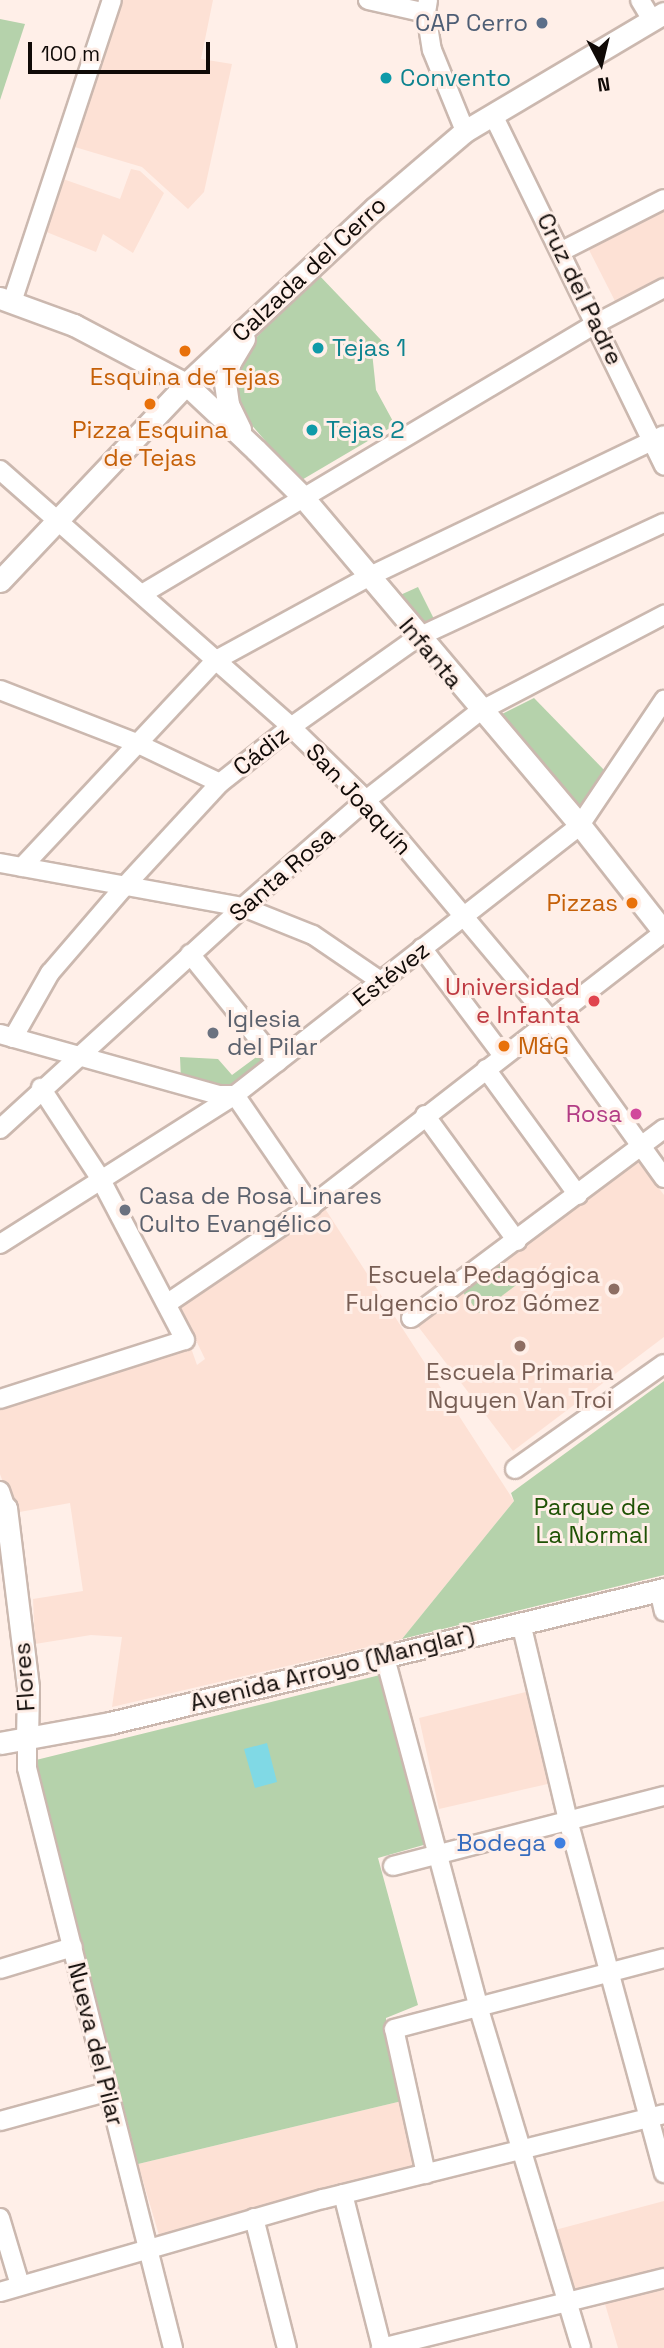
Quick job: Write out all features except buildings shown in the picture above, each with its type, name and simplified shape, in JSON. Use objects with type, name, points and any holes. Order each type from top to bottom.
[{"type":"main road","name":"Calzada del Cerro","points":[[0,581],[186,384],[263,310],[465,131],[658,16]]},
{"type":"main road","name":"Infanta","points":[[6,300],[74,325],[186,384],[256,450],[302,496],[418,638],[580,825],[664,932]]},
{"type":"main road","points":[[256,450],[230,411],[225,383],[230,362],[263,310]]},
{"type":"main road","name":"Flores","points":[[2,1502],[28,1688],[27,1740]]},
{"type":"main road","name":"Avenida Arroyo (Manglar)","points":[[0,1743],[27,1740],[521,1623],[662,1597]]},
{"type":"street","points":[[6,300],[112,0]]},
{"type":"street","points":[[368,0],[427,6],[438,68],[465,131]]},
{"type":"street","points":[[640,0],[658,16]]},
{"type":"street","name":"Cruz del Padre","points":[[493,115],[597,323],[658,437],[664,465]]},
{"type":"street","points":[[562,251],[664,199]]},
{"type":"street","points":[[142,594],[302,496],[597,323],[664,288]]},
{"type":"street","points":[[22,867],[134,742],[216,660],[368,577],[658,437]]},
{"type":"street","name":"San Joaquín","points":[[0,470],[59,519],[291,727],[366,800],[552,1022],[664,1178]]},
{"type":"street","name":"Cádiz","points":[[6,1036],[50,973],[122,888],[220,783],[291,727],[418,638],[664,523]]},
{"type":"street","name":"Santa Rosa","points":[[0,1129],[41,1088],[243,907],[366,800],[480,711],[664,615]]},
{"type":"street","points":[[0,690],[134,742],[220,783]]},
{"type":"street","name":"Estévez","points":[[0,1244],[100,1178],[235,1095],[580,825],[663,704]]},
{"type":"street","points":[[0,863],[122,888],[243,907],[313,935],[382,982]]},
{"type":"street","points":[[168,1303],[311,1206],[425,1115],[552,1022],[664,932]]},
{"type":"street","points":[[422,948],[503,1056]]},
{"type":"street","points":[[190,954],[277,1062]]},
{"type":"street","points":[[6,1036],[218,1095],[235,1095],[311,1206]]},
{"type":"street","points":[[486,1069],[578,1195]]},
{"type":"street","points":[[0,1399],[185,1340],[168,1303],[100,1178],[41,1088]]},
{"type":"street","points":[[425,1115],[517,1241]]},
{"type":"street","points":[[411,1318],[664,1129]]},
{"type":"street","points":[[515,1469],[664,1364]]},
{"type":"street","points":[[521,1623],[608,1973],[656,2117],[664,2173]]},
{"type":"street","points":[[384,1654],[478,2006],[581,2348]]},
{"type":"street","name":"Nueva del Pilar","points":[[27,1740],[27,1768],[73,1947],[106,2092],[149,2248],[173,2348]]},
{"type":"street","points":[[393,1866],[664,1796]]},
{"type":"street","points":[[0,1969],[73,1947]]},
{"type":"street","points":[[426,2174],[394,2029],[664,1958]]},
{"type":"street","points":[[0,2121],[106,2092]]},
{"type":"street","points":[[0,2292],[343,2194],[656,2117]]},
{"type":"street","points":[[343,2194],[382,2348],[664,2278]]},
{"type":"street","points":[[0,2218],[20,2285]]},
{"type":"street","points":[[254,2218],[287,2348]]},
{"type":"shaded area","points":[[119,0],[213,0],[201,59],[232,64],[204,192],[188,209],[142,167],[68,145]]},
{"type":"shaded area","points":[[131,169],[140,171],[164,193],[133,253],[103,234],[96,252],[44,231],[63,179],[120,199]]},
{"type":"shaded area","points":[[664,208],[664,278],[616,303],[587,246]]},
{"type":"shaded area","points":[[637,1159],[664,1195],[664,1337],[513,1451],[417,1325]]},
{"type":"shaded area","points":[[322,1204],[514,1501],[402,1639],[112,1707],[122,1637],[91,1635],[35,1644],[33,1599],[83,1591],[70,1503],[14,1513],[0,1474],[0,1406],[191,1348],[197,1365],[205,1359],[179,1305]]},
{"type":"shaded area","points":[[530,1691],[552,1783],[439,1809],[419,1718]]},
{"type":"shaded area","points":[[402,2101],[422,2169],[159,2235],[138,2164]]},
{"type":"shaded area","points":[[664,2201],[664,2269],[574,2290],[555,2230]]},
{"type":"shaded area","points":[[664,2289],[664,2348],[618,2348],[605,2304]]},
{"type":"green space","points":[[0,19],[25,24],[0,100]]},
{"type":"green space","points":[[317,273],[382,341],[372,352],[376,390],[395,425],[300,481],[237,408],[234,376],[252,342]]},
{"type":"green space","points":[[418,587],[434,619],[419,627],[398,596]]},
{"type":"green space","points":[[534,698],[607,773],[581,809],[498,716]]},
{"type":"green space","points":[[263,1052],[270,1061],[228,1092],[181,1080],[180,1057],[218,1059],[232,1075]]},
{"type":"green space","points":[[502,1261],[519,1283],[479,1313],[462,1291]]},
{"type":"green space","name":"Parque de La Normal","points":[[664,1381],[664,1575],[402,1639],[514,1501],[511,1493]]},
{"type":"green space","points":[[380,1675],[427,1844],[378,1858],[418,2005],[386,2018],[386,2040],[402,2101],[138,2164],[36,1760]]},
{"type":"water","points":[[267,1743],[277,1782],[255,1788],[244,1749]]},
{"type":"place","name":"CAP Cerro","points":[[542,23]]},
{"type":"place","name":"Convento","points":[[386,78]]},
{"type":"place","name":"Tejas 1","points":[[318,348]]},
{"type":"place","name":"Esquina de Tejas","points":[[185,351]]},
{"type":"place","name":"Pizza Esquina de Tejas","points":[[150,404]]},
{"type":"place","name":"Tejas 2","points":[[312,430]]},
{"type":"place","name":"Pizzas","points":[[632,903]]},
{"type":"place","name":"Universidad e Infanta","points":[[594,1001]]},
{"type":"place","name":"Iglesia del Pilar","points":[[213,1033]]},
{"type":"place","name":"M&G","points":[[504,1046]]},
{"type":"place","name":"Rosa","points":[[636,1114]]},
{"type":"place","name":"Casa de Rosa Linares Culto Evangélico","points":[[125,1210]]},
{"type":"place","name":"Escuela Pedagógica Fulgencio Oroz Gómez","points":[[614,1289]]},
{"type":"place","name":"Escuela Primaria Nguyen Van Troi","points":[[520,1346]]},
{"type":"place","name":"Bodega","points":[[560,1843]]}]
